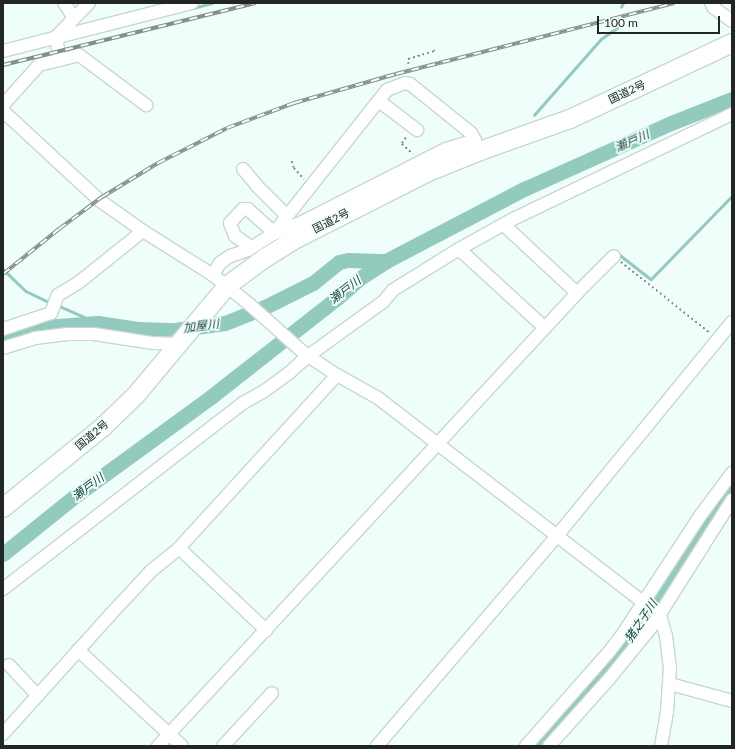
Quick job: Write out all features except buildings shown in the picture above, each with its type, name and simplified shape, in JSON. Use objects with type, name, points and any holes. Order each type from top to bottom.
[{"type":"highway","name":"国道2号","points":[[238,295],[265,258],[301,230],[426,173],[478,145],[570,119],[732,44]]},
{"type":"highway","name":"国道2号","points":[[3,508],[103,427],[136,395],[210,316],[238,295],[278,261],[398,196],[471,163],[583,122],[732,53]]},
{"type":"highway","name":"国道2号","points":[[3,518],[110,433],[139,404],[187,340]]},
{"type":"street","points":[[64,3],[74,18]]},
{"type":"street","points":[[56,40],[74,18],[89,3]]},
{"type":"street","points":[[3,51],[56,40],[192,3]]},
{"type":"street","points":[[711,3],[714,8],[732,21]]},
{"type":"street","points":[[56,40],[60,60]]},
{"type":"street","points":[[3,105],[39,65],[79,55],[146,105]]},
{"type":"street","points":[[213,275],[220,264],[225,260],[252,247],[273,234],[301,230],[420,161],[446,149],[478,145],[471,133],[410,84],[405,83],[387,90],[286,215],[273,234]]},
{"type":"street","points":[[379,101],[417,130]]},
{"type":"street","points":[[3,111],[98,200],[143,231],[213,275],[306,354],[337,375],[378,398],[658,614],[666,636],[670,684],[661,746]]},
{"type":"street","points":[[3,589],[243,403],[263,392],[290,373],[306,354],[383,302],[393,290],[459,249],[539,206],[732,114]]},
{"type":"street","points":[[243,168],[258,187],[286,215]]},
{"type":"street","points":[[252,247],[235,236],[230,223],[243,209],[248,209],[270,229],[273,234]]},
{"type":"street","points":[[504,225],[577,293]]},
{"type":"street","points":[[3,329],[50,313],[58,295],[78,282],[143,231]]},
{"type":"street","points":[[459,249],[545,328]]},
{"type":"street","points":[[158,746],[174,739],[266,630],[364,530],[577,293],[616,258]]},
{"type":"street","points":[[377,746],[556,536],[732,322]]},
{"type":"street","points":[[3,348],[34,338],[68,334],[94,334],[153,343],[187,340]]},
{"type":"street","points":[[3,734],[78,650],[151,572],[179,548],[337,375]]},
{"type":"street","points":[[526,746],[609,652],[644,603],[712,498],[732,473]]},
{"type":"street","points":[[549,746],[619,667],[727,515],[732,500]]},
{"type":"street","points":[[179,548],[266,630]]},
{"type":"street","points":[[78,650],[174,739]]},
{"type":"street","points":[[9,665],[38,696]]},
{"type":"street","points":[[670,684],[732,701]]},
{"type":"street","points":[[223,746],[272,693]]},
{"type":"path","points":[[408,64],[408,59],[434,50]]},
{"type":"path","points":[[406,138],[402,144],[420,161]]},
{"type":"path","points":[[292,161],[294,168],[310,186]]},
{"type":"path","points":[[616,258],[718,339]]},
{"type":"waterway","points":[[193,8],[212,3]]},
{"type":"waterway","points":[[621,7],[623,3]]},
{"type":"waterway","points":[[534,115],[601,39],[617,28],[617,23]]},
{"type":"waterway","name":"瀬戸川","points":[[3,554],[75,496],[212,396],[337,298],[360,278],[386,261],[524,189],[671,123],[732,99]]},
{"type":"waterway","points":[[618,256],[620,255],[651,279],[732,196]]},
{"type":"waterway","name":"加屋川","points":[[3,340],[57,326],[98,323],[138,329],[175,330],[225,323],[265,307],[313,283],[339,262],[348,260],[386,261]]},
{"type":"waterway","points":[[3,269],[26,291],[51,303]]},
{"type":"waterway","points":[[57,305],[98,323]]},
{"type":"waterway","name":"猪之子川","points":[[537,746],[620,653],[708,520],[732,487]]},
{"type":"railway","points":[[3,65],[255,3]]},
{"type":"railway","points":[[3,274],[102,197],[158,163],[227,128],[294,103],[396,74],[674,3]]}]
